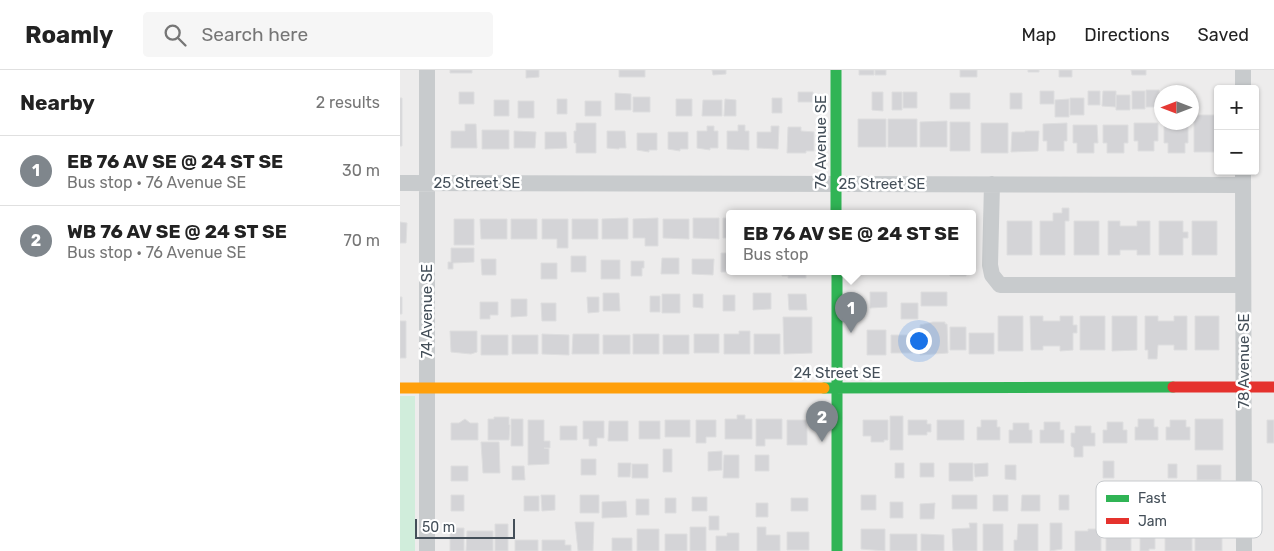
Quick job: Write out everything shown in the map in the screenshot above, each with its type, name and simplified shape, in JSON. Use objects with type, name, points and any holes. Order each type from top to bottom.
[{"type":"street","name":"74 Avenue SE","points":[[427,70],[427,551]]},
{"type":"street","name":"76 Avenue SE","points":[[836,70],[836,210]]},
{"type":"street","points":[[1242,70],[1243,85]]},
{"type":"street","name":"25 Street SE","points":[[400,183],[992,184],[1243,178]]},
{"type":"street","name":"78 Avenue SE","points":[[1243,178],[1244,481]]},
{"type":"street","points":[[992,184],[990,264],[994,279],[1000,285],[1244,285]]},
{"type":"street","points":[[837,275],[837,551]]},
{"type":"street","name":"24 Street SE","points":[[400,388],[1274,387]]},
{"type":"street","name":"78 Avenue SE","points":[[1244,538],[1244,551]]},
{"type":"green space","points":[[400,396],[415,396],[415,551],[400,551]]},
{"type":"building","points":[[450,70],[472,70],[472,73],[450,73]]},
{"type":"building","points":[[526,70],[539,70],[539,77],[526,78]]},
{"type":"building","points":[[619,70],[645,70],[645,77],[619,77]]},
{"type":"building","points":[[712,70],[726,70],[726,74],[713,75]]},
{"type":"building","points":[[859,70],[874,70],[874,75],[859,75]]},
{"type":"building","points":[[875,70],[886,70],[886,75],[875,75]]},
{"type":"building","points":[[960,70],[977,70],[977,77],[960,77]]},
{"type":"building","points":[[1028,70],[1039,70],[1039,72],[1028,72]]},
{"type":"building","points":[[1059,70],[1072,70],[1072,77],[1059,77]]},
{"type":"building","points":[[1131,70],[1146,70],[1146,75],[1132,75]]},
{"type":"building","points":[[1146,90],[1154,90],[1154,107],[1146,107]]},
{"type":"building","points":[[1040,91],[1054,91],[1054,104],[1040,104]]},
{"type":"building","points":[[1088,91],[1100,91],[1100,105],[1088,105]]},
{"type":"building","points":[[1103,91],[1116,91],[1116,107],[1102,106]]},
{"type":"building","points":[[1132,91],[1145,91],[1145,109],[1132,109]]},
{"type":"building","points":[[459,92],[474,92],[474,104],[459,104]]},
{"type":"building","points":[[798,92],[813,92],[813,102],[798,102]]},
{"type":"building","points":[[872,92],[883,92],[883,111],[872,110]]},
{"type":"building","points":[[892,92],[902,92],[902,110],[892,110]]},
{"type":"building","points":[[903,92],[917,92],[917,108],[903,108]]},
{"type":"building","points":[[615,93],[631,94],[631,110],[615,110]]},
{"type":"building","points":[[950,93],[970,93],[970,109],[950,109]]},
{"type":"building","points":[[1010,93],[1022,93],[1022,109],[1010,109]]},
{"type":"building","points":[[1116,95],[1130,95],[1130,110],[1116,110]]},
{"type":"building","points":[[633,97],[650,97],[650,112],[633,112]]},
{"type":"building","points":[[400,98],[402,98],[402,146],[400,146]]},
{"type":"building","points":[[772,98],[782,98],[782,113],[772,113]]},
{"type":"building","points":[[1070,98],[1084,98],[1084,115],[1070,115]]},
{"type":"building","points":[[557,99],[567,99],[567,114],[557,114]]},
{"type":"building","points":[[676,99],[692,99],[692,116],[676,116]]},
{"type":"building","points":[[725,99],[736,100],[736,116],[724,116]]},
{"type":"building","points":[[1069,99],[1069,117],[1055,117],[1055,100]]},
{"type":"building","points":[[494,100],[509,100],[509,116],[494,116]]},
{"type":"building","points":[[703,100],[722,100],[722,116],[702,116]]},
{"type":"building","points":[[518,101],[534,101],[534,118],[518,118]]},
{"type":"building","points":[[585,101],[601,101],[601,116],[585,116]]},
{"type":"building","points":[[1199,115],[1214,115],[1214,152],[1194,152],[1194,130],[1199,130]]},
{"type":"building","points":[[858,119],[886,119],[886,147],[858,147]]},
{"type":"building","points":[[888,119],[917,119],[917,147],[888,147]]},
{"type":"building","points":[[947,121],[947,147],[920,147],[920,122]]},
{"type":"building","points":[[950,122],[970,122],[970,151],[950,151]]},
{"type":"building","points":[[576,123],[596,123],[596,153],[576,153],[574,131],[576,131]]},
{"type":"building","points":[[981,123],[1008,123],[1008,153],[981,153]]},
{"type":"building","points":[[1067,123],[1067,141],[1064,141],[1064,151],[1047,151],[1047,141],[1043,141],[1043,124]]},
{"type":"building","points":[[1134,123],[1154,123],[1154,130],[1158,130],[1158,141],[1154,141],[1154,151],[1138,151],[1138,141],[1134,141]]},
{"type":"building","points":[[465,124],[476,124],[477,148],[451,148],[451,131],[465,131]]},
{"type":"building","points":[[738,125],[745,125],[745,131],[749,131],[749,150],[727,149],[727,131],[738,131]]},
{"type":"building","points":[[1073,125],[1097,125],[1098,143],[1094,143],[1094,153],[1077,153],[1077,143],[1073,143]]},
{"type":"building","points":[[1103,125],[1128,125],[1128,143],[1124,143],[1124,153],[1107,153],[1107,143],[1103,143]]},
{"type":"building","points":[[707,126],[714,126],[714,131],[718,131],[718,148],[710,148],[710,150],[697,148],[697,131],[707,131]]},
{"type":"building","points":[[771,126],[779,126],[778,149],[757,148],[757,132],[771,132]]},
{"type":"building","points":[[788,127],[801,127],[801,131],[814,132],[814,151],[787,153]]},
{"type":"building","points":[[482,130],[509,130],[509,149],[482,149]]},
{"type":"building","points":[[1164,130],[1188,130],[1188,143],[1185,143],[1185,153],[1168,153],[1168,143],[1164,143]]},
{"type":"building","points":[[514,131],[536,132],[535,148],[514,148]]},
{"type":"building","points":[[607,131],[625,131],[626,148],[607,148]]},
{"type":"building","points":[[1039,131],[1038,151],[1011,152],[1012,132]]},
{"type":"building","points":[[545,132],[566,132],[567,148],[545,149]]},
{"type":"building","points":[[668,132],[688,132],[688,149],[680,149],[680,151],[668,149]]},
{"type":"building","points":[[637,133],[657,133],[657,150],[649,150],[649,152],[637,150]]},
{"type":"building","points":[[1062,208],[1069,208],[1069,221],[1065,221],[1065,255],[1040,255],[1040,221],[1053,221],[1053,213],[1062,213]]},
{"type":"building","points":[[628,218],[628,239],[602,239],[602,219]]},
{"type":"building","points":[[658,218],[658,246],[645,246],[645,238],[633,238],[633,219]]},
{"type":"building","points":[[693,218],[719,218],[719,239],[693,238]]},
{"type":"building","points":[[723,218],[726,218],[726,238],[723,238]]},
{"type":"building","points":[[454,219],[474,219],[474,245],[454,245]]},
{"type":"building","points":[[480,219],[507,219],[507,239],[481,239]]},
{"type":"building","points":[[511,219],[537,219],[537,239],[511,239]]},
{"type":"building","points":[[542,219],[568,219],[568,248],[557,248],[557,239],[542,239]]},
{"type":"building","points":[[572,219],[598,219],[598,239],[572,239]]},
{"type":"building","points":[[663,219],[689,219],[689,239],[663,238]]},
{"type":"building","points":[[1007,221],[1032,221],[1032,255],[1007,255]]},
{"type":"building","points":[[1074,221],[1099,221],[1099,255],[1074,255]]},
{"type":"building","points":[[1108,221],[1120,221],[1120,226],[1137,226],[1137,221],[1150,221],[1150,255],[1137,255],[1137,250],[1120,250],[1120,255],[1108,255]]},
{"type":"building","points":[[1159,221],[1183,221],[1183,232],[1188,232],[1188,238],[1183,238],[1183,255],[1159,255]]},
{"type":"building","points":[[1192,221],[1217,221],[1217,255],[1192,255]]},
{"type":"building","points":[[400,222],[407,223],[406,243],[400,243]]},
{"type":"building","points":[[451,248],[474,248],[474,262],[453,263],[453,269],[448,269],[448,262],[451,262]]},
{"type":"building","points":[[721,253],[726,253],[726,272],[721,272]]},
{"type":"building","points":[[571,256],[586,256],[586,272],[571,272]]},
{"type":"building","points":[[662,258],[679,258],[679,274],[661,274]]},
{"type":"building","points":[[481,259],[496,259],[496,275],[482,275]]},
{"type":"building","points":[[692,259],[714,259],[713,275],[692,274]]},
{"type":"building","points":[[601,260],[620,260],[620,279],[601,279]]},
{"type":"building","points":[[631,261],[644,261],[642,276],[631,276]]},
{"type":"building","points":[[541,263],[557,263],[557,279],[541,279]]},
{"type":"building","points":[[806,275],[806,278],[788,278],[788,276],[782,276]]},
{"type":"building","points":[[950,275],[966,275],[966,276]]},
{"type":"building","points":[[870,292],[887,292],[887,307],[870,308]]},
{"type":"building","points":[[921,292],[947,292],[947,306],[921,306]]},
{"type":"building","points":[[603,293],[619,293],[620,311],[603,311]]},
{"type":"building","points":[[753,293],[771,293],[771,309],[753,310]]},
{"type":"building","points":[[662,294],[680,294],[680,313],[662,313]]},
{"type":"building","points":[[693,294],[703,294],[703,308],[693,307]]},
{"type":"building","points":[[788,294],[806,294],[807,310],[789,310]]},
{"type":"building","points":[[723,295],[735,295],[735,311],[723,311]]},
{"type":"building","points":[[650,296],[660,296],[660,312],[650,312]]},
{"type":"building","points":[[400,297],[402,297],[402,314],[400,314]]},
{"type":"building","points":[[587,297],[599,297],[599,312],[588,313]]},
{"type":"building","points":[[511,299],[527,299],[527,316],[511,317]]},
{"type":"building","points":[[480,302],[498,302],[498,315],[490,315],[490,319],[480,319]]},
{"type":"building","points":[[541,303],[556,303],[556,321],[542,321]]},
{"type":"building","points":[[901,303],[918,303],[918,319],[901,319]]},
{"type":"building","points":[[998,316],[1023,316],[1023,351],[998,351]]},
{"type":"building","points":[[1030,316],[1043,316],[1043,321],[1060,321],[1060,316],[1073,316],[1073,325],[1077,325],[1077,333],[1073,333],[1073,350],[1060,351],[1060,346],[1043,346],[1043,350],[1031,350]]},
{"type":"building","points":[[1080,316],[1105,316],[1105,350],[1080,350]]},
{"type":"building","points":[[1112,316],[1137,316],[1137,350],[1112,351]]},
{"type":"building","points":[[1145,316],[1158,316],[1158,321],[1174,321],[1174,316],[1187,316],[1187,350],[1174,350],[1174,345],[1158,345],[1157,359],[1148,359],[1148,350],[1145,350]]},
{"type":"building","points":[[1195,316],[1219,316],[1219,350],[1195,350]]},
{"type":"building","points":[[783,317],[812,317],[812,353],[784,354]]},
{"type":"building","points":[[400,321],[406,321],[406,358],[400,358]]},
{"type":"building","points":[[945,322],[947,324],[948,353],[920,355],[920,325]]},
{"type":"building","points":[[950,327],[966,327],[966,350],[950,350]]},
{"type":"building","points":[[867,330],[886,330],[886,355],[867,355]]},
{"type":"building","points":[[450,331],[477,331],[477,352],[471,354],[451,352]]},
{"type":"building","points":[[739,331],[750,331],[750,354],[724,354],[724,334],[739,334]]},
{"type":"building","points":[[969,333],[994,333],[994,354],[969,354]]},
{"type":"building","points":[[542,334],[569,335],[569,355],[542,354]]},
{"type":"building","points":[[573,334],[599,334],[599,354],[572,354]]},
{"type":"building","points":[[633,334],[659,334],[659,354],[633,354]]},
{"type":"building","points":[[694,334],[719,334],[719,353],[694,353]]},
{"type":"building","points":[[754,334],[780,334],[780,354],[754,354]]},
{"type":"building","points":[[481,335],[508,335],[508,355],[481,355]]},
{"type":"building","points":[[512,335],[538,335],[538,354],[512,354]]},
{"type":"building","points":[[603,335],[630,335],[630,354],[603,354]]},
{"type":"building","points":[[663,335],[689,335],[689,354],[663,354]]},
{"type":"building","points":[[891,335],[913,335],[913,353],[891,353]]},
{"type":"building","points":[[737,415],[745,415],[745,419],[752,419],[752,439],[725,439],[725,419],[737,419]]},
{"type":"building","points":[[890,416],[903,416],[903,450],[890,450]]},
{"type":"building","points":[[494,417],[509,417],[509,440],[488,440],[488,419],[494,419]]},
{"type":"building","points":[[465,419],[470,423],[478,423],[478,440],[451,440],[451,423],[459,423]]},
{"type":"building","points":[[511,419],[523,419],[523,446],[511,446]]},
{"type":"building","points":[[756,419],[782,419],[782,439],[765,439],[765,446],[756,446]]},
{"type":"building","points":[[1138,419],[1154,419],[1154,427],[1158,427],[1158,440],[1135,440],[1135,427],[1138,427]]},
{"type":"building","points":[[1195,419],[1223,419],[1223,450],[1195,450]]},
{"type":"building","points":[[528,420],[544,420],[544,441],[550,441],[550,448],[544,448],[549,449],[549,464],[528,465]]},
{"type":"building","points":[[665,420],[690,420],[690,437],[665,437]]},
{"type":"building","points":[[696,420],[716,420],[716,437],[706,437],[706,443],[696,443]]},
{"type":"building","points":[[787,420],[807,420],[807,445],[787,445]]},
{"type":"building","points":[[863,420],[888,420],[888,440],[884,440],[884,442],[871,442],[871,436],[863,436]]},
{"type":"building","points":[[908,420],[927,420],[927,424],[931,424],[931,432],[927,432],[927,435],[908,435]]},
{"type":"building","points":[[937,420],[964,420],[964,440],[937,440]]},
{"type":"building","points":[[981,420],[997,420],[997,427],[1000,427],[1000,440],[977,440],[977,427],[981,427]]},
{"type":"building","points":[[1170,420],[1186,420],[1186,427],[1190,427],[1190,440],[1166,440],[1166,427],[1170,427]]},
{"type":"building","points":[[1267,420],[1274,420],[1274,443],[1267,443]]},
{"type":"building","points":[[583,421],[604,421],[604,438],[597,438],[597,446],[589,446],[589,439],[583,439]]},
{"type":"building","points":[[609,421],[628,421],[628,441],[608,441]]},
{"type":"building","points":[[639,421],[660,421],[660,439],[639,439]]},
{"type":"building","points":[[1044,422],[1060,422],[1060,430],[1064,430],[1064,443],[1040,443],[1040,430],[1044,430]]},
{"type":"building","points":[[1107,422],[1123,422],[1123,430],[1127,430],[1127,443],[1103,443],[1103,430],[1107,430]]},
{"type":"building","points":[[1013,423],[1029,423],[1029,430],[1032,430],[1032,443],[1009,443],[1009,430],[1013,430]]},
{"type":"building","points":[[560,426],[577,426],[577,440],[560,440]]},
{"type":"building","points":[[1075,426],[1091,426],[1091,433],[1095,433],[1095,446],[1083,446],[1083,457],[1074,457],[1074,448],[1071,446],[1071,433],[1075,433]]},
{"type":"building","points":[[481,442],[499,442],[500,473],[483,473]]},
{"type":"building","points":[[663,449],[672,449],[672,472],[663,472]]},
{"type":"building","points":[[722,451],[722,470],[708,471],[708,452]]},
{"type":"building","points":[[724,455],[739,455],[739,478],[723,478]]},
{"type":"building","points":[[755,455],[769,455],[769,471],[755,471]]},
{"type":"building","points":[[581,459],[596,459],[596,475],[581,475]]},
{"type":"building","points":[[1103,461],[1114,461],[1114,478],[1103,478]]},
{"type":"building","points":[[618,463],[631,463],[630,477],[618,477]]},
{"type":"building","points":[[895,463],[904,463],[904,478],[895,478]]},
{"type":"building","points":[[920,463],[934,463],[934,477],[920,477]]},
{"type":"building","points":[[949,463],[973,463],[973,481],[949,481]]},
{"type":"building","points":[[988,463],[988,476],[975,477],[974,464]]},
{"type":"building","points":[[632,464],[648,464],[648,478],[632,478]]},
{"type":"building","points":[[1168,464],[1177,464],[1177,478],[1168,478]]},
{"type":"building","points":[[1005,465],[1016,465],[1016,480],[1005,479]]},
{"type":"building","points":[[1197,465],[1221,465],[1221,480],[1197,480]]},
{"type":"building","points":[[451,466],[468,466],[468,481],[451,481]]},
{"type":"building","points":[[512,466],[524,466],[525,480],[512,480]]},
{"type":"building","points":[[451,495],[464,495],[464,511],[451,511]]},
{"type":"building","points":[[541,495],[555,495],[555,510],[542,511]]},
{"type":"building","points":[[580,495],[599,495],[599,513],[580,513]]},
{"type":"building","points":[[861,495],[876,495],[876,510],[861,510]]},
{"type":"building","points":[[952,495],[977,495],[977,509],[952,509]]},
{"type":"building","points":[[993,495],[1008,495],[1008,511],[993,511]]},
{"type":"building","points":[[1022,495],[1040,495],[1040,511],[1021,511]]},
{"type":"building","points":[[1059,495],[1069,495],[1069,510],[1059,510]]},
{"type":"building","points":[[524,496],[539,496],[539,511],[524,511]]},
{"type":"building","points":[[692,497],[707,497],[707,511],[692,511]]},
{"type":"building","points":[[665,498],[676,498],[676,513],[665,513]]},
{"type":"building","points":[[791,498],[808,498],[808,511],[791,511]]},
{"type":"building","points":[[636,499],[649,499],[649,515],[636,515]]},
{"type":"building","points":[[626,501],[627,517],[602,518],[602,502]]},
{"type":"building","points":[[890,502],[903,502],[903,518],[890,518]]},
{"type":"building","points":[[756,503],[768,503],[768,517],[756,517]]},
{"type":"building","points":[[935,503],[934,519],[920,519],[920,504]]},
{"type":"building","points":[[709,516],[719,516],[719,530],[709,530]]},
{"type":"building","points":[[575,522],[594,522],[593,551],[578,551]]},
{"type":"building","points":[[969,523],[977,523],[977,551],[953,551],[952,529],[970,528]]},
{"type":"building","points":[[1050,523],[1062,523],[1062,549],[1050,551]]},
{"type":"building","points":[[495,524],[508,524],[508,551],[495,551]]},
{"type":"building","points":[[983,524],[1003,524],[1003,551],[983,551]]},
{"type":"building","points":[[1018,524],[1038,524],[1038,551],[1014,551],[1014,540],[1017,540]]},
{"type":"building","points":[[690,527],[706,527],[706,551],[690,551]]},
{"type":"building","points":[[757,527],[766,527],[766,535],[780,535],[780,551],[757,551]]},
{"type":"building","points":[[450,528],[464,528],[464,551],[450,551]]},
{"type":"building","points":[[637,529],[659,529],[659,551],[637,551]]},
{"type":"building","points":[[861,529],[885,529],[885,551],[861,549]]},
{"type":"building","points":[[1088,529],[1096,529],[1096,538],[1101,538],[1101,551],[1075,551],[1075,531],[1088,531]]},
{"type":"building","points":[[467,531],[493,531],[493,551],[466,551]]},
{"type":"building","points":[[787,532],[809,532],[809,550],[787,550]]},
{"type":"building","points":[[727,533],[739,533],[739,551],[716,551],[716,536],[727,536]]},
{"type":"building","points":[[665,534],[687,534],[687,551],[665,551]]},
{"type":"building","points":[[890,534],[917,534],[917,551],[890,551]]},
{"type":"building","points":[[921,534],[944,535],[944,551],[921,551]]},
{"type":"building","points":[[612,538],[632,538],[632,551],[612,551]]},
{"type":"building","points":[[1106,538],[1131,538],[1131,551],[1106,551]]},
{"type":"building","points":[[1140,538],[1155,538],[1155,549],[1140,551]]},
{"type":"building","points":[[1165,538],[1192,538],[1192,551],[1165,551]]},
{"type":"building","points":[[1195,538],[1222,538],[1222,551],[1195,551]]},
{"type":"building","points":[[515,540],[538,540],[538,551],[515,551]]},
{"type":"building","points":[[542,540],[565,540],[565,545],[571,545],[571,551],[542,551]]},
{"type":"traffic: fast","points":[[836,70],[836,210]]},
{"type":"traffic: fast","points":[[837,275],[837,551]]},
{"type":"traffic: fast","points":[[824,388],[1173,387]]},
{"type":"traffic: slow","points":[[400,388],[824,388]]},
{"type":"traffic: jam","points":[[1173,387],[1274,387]]},
{"type":"place","name":"EB 76 AV SE @ 24 ST SE","points":[[851,333]]},
{"type":"place","name":"WB 76 AV SE @ 24 ST SE","points":[[822,442]]}]
